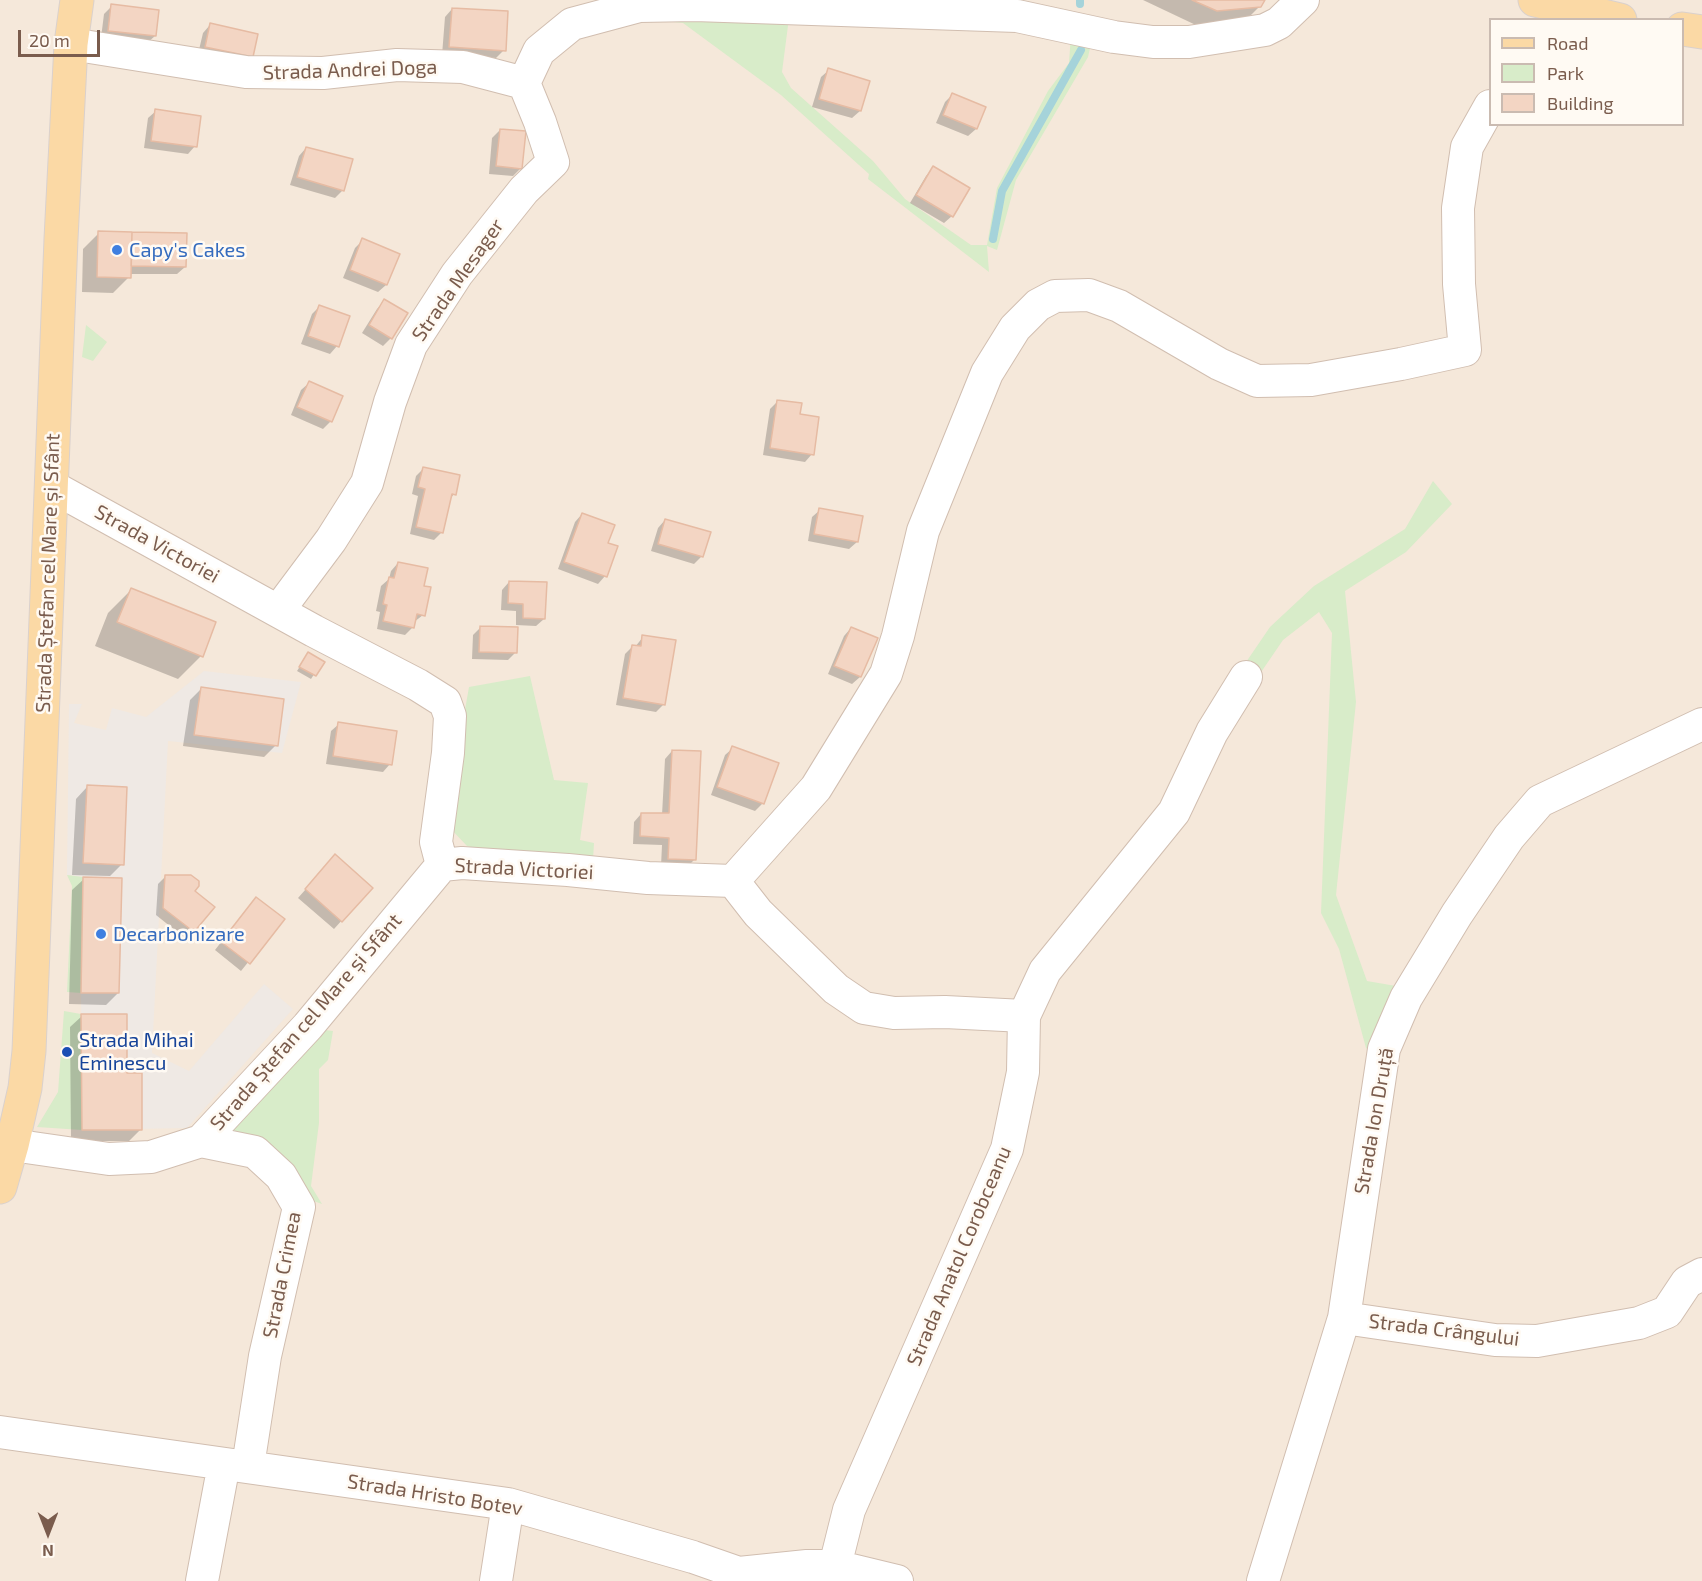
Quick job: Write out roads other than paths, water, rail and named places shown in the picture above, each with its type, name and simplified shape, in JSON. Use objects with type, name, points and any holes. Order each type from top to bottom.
[{"type":"main road","name":"Strada Ștefan cel Mare și Sfânt","points":[[0,1186],[25,1088],[29,1051],[61,239],[71,44],[77,0]]},
{"type":"main road","points":[[1535,7],[1607,18]]},
{"type":"main road","points":[[1684,29],[1702,32]]},
{"type":"street","points":[[524,83],[539,51],[572,24],[639,6],[695,5],[1017,16],[1114,37],[1153,42],[1189,42],[1265,30],[1279,23],[1303,0]]},
{"type":"street","name":"Strada Andrei Doga","points":[[71,44],[246,72],[323,73],[397,65],[463,67],[524,83]]},
{"type":"street","name":"Strada Mesager","points":[[278,611],[331,540],[367,483],[390,402],[411,345],[457,274],[524,190],[553,162],[524,83]]},
{"type":"street","points":[[1024,1016],[945,1012],[894,1013],[864,1008],[828,982],[758,913],[733,881],[816,788],[886,674],[898,636],[923,531],[987,374],[1015,328],[1038,305],[1055,296],[1089,296],[1109,303],[1157,327],[1219,364],[1257,381],[1311,380],[1465,350],[1459,284],[1458,208],[1467,147],[1489,109]]},
{"type":"street","name":"Strada Victoriei","points":[[51,486],[418,685],[445,702],[450,716],[449,735],[436,843],[442,865],[462,863],[648,878],[733,881]]},
{"type":"street","name":"Strada Anatol Corobceanu","points":[[835,1566],[849,1510],[1007,1149],[1023,1072],[1024,1016],[1045,971],[1174,812],[1212,732],[1246,677]]},
{"type":"street","name":"Strada Ion Druță","points":[[1263,1581],[1344,1317],[1384,1049],[1406,998],[1457,914],[1496,856],[1540,801],[1702,724]]},
{"type":"street","name":"Strada Ștefan cel Mare și Sfânt","points":[[12,1146],[109,1159],[151,1156],[201,1141],[308,1026],[442,865]]},
{"type":"street","name":"Strada Crimea","points":[[201,1141],[255,1152],[281,1176],[299,1207],[265,1356],[202,1581]]},
{"type":"street","name":"Strada Crângului","points":[[1344,1317],[1496,1340],[1537,1341],[1639,1323],[1667,1312],[1687,1282],[1702,1274]]},
{"type":"street","name":"Strada Hristo Botev","points":[[0,1432],[508,1504],[693,1557],[739,1577],[807,1566],[835,1566],[897,1581]]},
{"type":"street","points":[[496,1581],[508,1504]]},
{"type":"waterway","points":[[993,239],[1002,191],[1081,50]]},
{"type":"place","name":"Capy's Cakes","points":[[117,250]]},
{"type":"place","name":"Decarbonizare","points":[[101,934]]},
{"type":"place","name":"Strada Mihai Eminescu","points":[[67,1052]]}]
